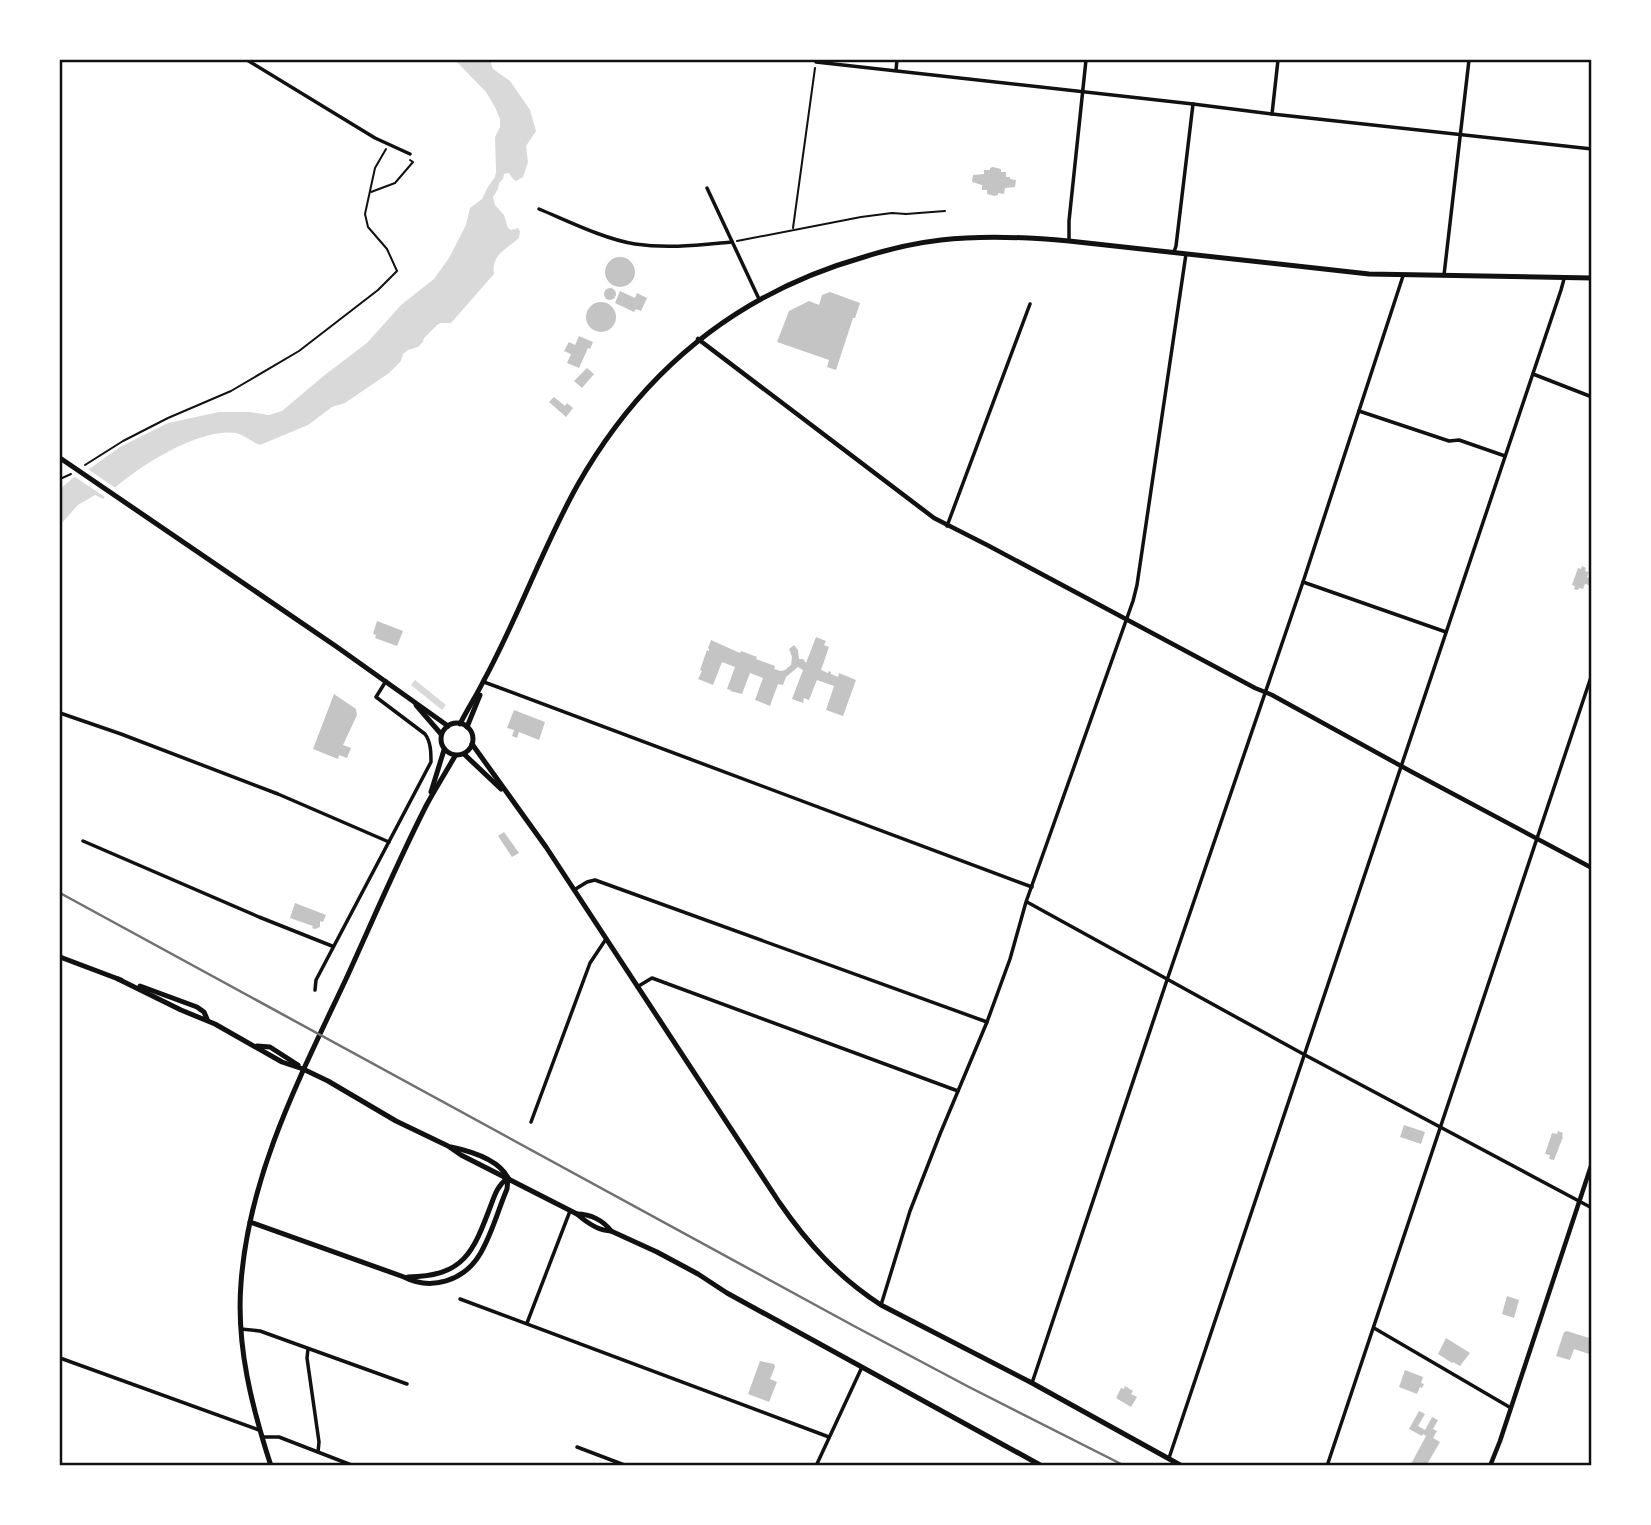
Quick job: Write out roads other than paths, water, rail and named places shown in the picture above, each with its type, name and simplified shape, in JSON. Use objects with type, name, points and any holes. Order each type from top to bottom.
[{"type":"main road","points":[[467,727],[484,682],[553,531],[594,458],[614,429],[641,395],[698,339],[723,321],[787,284],[884,251],[970,237],[1029,237],[1352,273],[1591,278]]},
{"type":"main road","points":[[62,460],[448,726]]},
{"type":"main road","points":[[460,724],[484,682]]},
{"type":"main road","points":[[413,702],[441,734]]},
{"type":"main road","points":[[426,805],[444,750],[440,740],[443,729],[460,724],[467,727],[472,735],[472,744],[574,890],[796,1227],[818,1252],[848,1282],[881,1305],[1182,1465]]},
{"type":"main road","points":[[444,750],[455,755],[464,754],[472,744]]},
{"type":"main road","points":[[464,754],[515,804]]},
{"type":"main road","points":[[271,1465],[260,1434],[246,1376],[241,1329],[241,1285],[250,1222],[269,1153],[298,1083],[426,805],[455,755]]},
{"type":"main road","points":[[60,957],[197,1007],[204,1012],[207,1019],[282,1062],[303,1069],[345,1090],[396,1121],[577,1214],[584,1221],[664,1256],[1042,1465]]},
{"type":"main road","points":[[250,1222],[416,1283],[441,1283],[471,1266],[478,1257],[507,1189],[508,1178]]},
{"type":"main road","points":[[404,1277],[440,1273],[464,1259],[478,1239],[498,1188],[508,1178]]},
{"type":"street","points":[[247,60],[363,131],[410,154]]},
{"type":"street","points":[[896,70],[897,60]]},
{"type":"street","points":[[1069,241],[1086,60]]},
{"type":"street","points":[[1272,114],[1278,60]]},
{"type":"street","points":[[1444,277],[1469,60]]},
{"type":"street","points":[[816,61],[1591,149]]},
{"type":"street","points":[[1174,252],[1193,104]]},
{"type":"street","points":[[708,188],[759,299]]},
{"type":"street","points":[[539,209],[636,244],[677,247],[732,242]]},
{"type":"street","points":[[881,1305],[910,1211],[1010,959],[1026,902],[1137,585],[1186,254]]},
{"type":"street","points":[[1032,1383],[1303,582],[1403,276]]},
{"type":"street","points":[[1169,1458],[1564,277]]},
{"type":"street","points":[[947,526],[1030,304]]},
{"type":"street","points":[[698,339],[947,526],[1265,692],[1591,868]]},
{"type":"street","points":[[1533,374],[1591,397]]},
{"type":"street","points":[[1359,411],[1449,441],[1459,440],[1505,456]]},
{"type":"street","points":[[1303,582],[1446,632]]},
{"type":"street","points":[[1327,1465],[1591,674]]},
{"type":"street","points":[[315,990],[316,980],[333,946],[431,762],[425,734],[376,697],[386,681]]},
{"type":"street","points":[[484,682],[1032,887]]},
{"type":"street","points":[[60,713],[278,794],[389,842]]},
{"type":"street","points":[[83,841],[333,946]]},
{"type":"street","points":[[574,890],[595,880],[987,1022]]},
{"type":"street","points":[[1026,902],[1591,1208]]},
{"type":"street","points":[[531,1122],[590,963],[606,939]]},
{"type":"street","points":[[637,986],[652,978],[958,1091]]},
{"type":"street","points":[[1490,1465],[1591,1163]]},
{"type":"street","points":[[527,1323],[570,1211]]},
{"type":"street","points":[[460,1298],[829,1437]]},
{"type":"street","points":[[1374,1328],[1511,1408]]},
{"type":"street","points":[[241,1329],[260,1331],[407,1384]]},
{"type":"street","points":[[308,1349],[318,1452]]},
{"type":"street","points":[[60,1358],[260,1434],[279,1437],[354,1465]]},
{"type":"street","points":[[816,1465],[862,1367]]},
{"type":"street","points":[[577,1447],[627,1465]]},
{"type":"railway","points":[[60,893],[854,1326],[1125,1466]]}]
